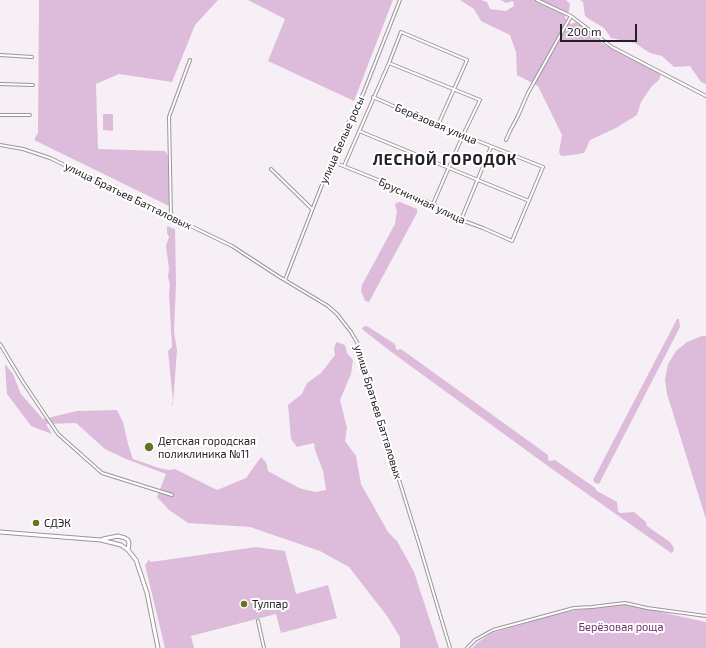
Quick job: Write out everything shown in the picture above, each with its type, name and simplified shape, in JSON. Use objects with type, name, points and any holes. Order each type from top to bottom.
[{"type":"street","name":"улица Белые росы","points":[[285,280],[312,209],[352,112],[363,94],[399,0]]},
{"type":"street","points":[[537,0],[571,16],[612,47],[706,96]]},
{"type":"street","points":[[506,140],[528,93],[571,16]]},
{"type":"street","points":[[344,166],[373,97],[389,64],[401,32],[467,60],[438,125]]},
{"type":"street","points":[[0,55],[32,57]]},
{"type":"street","points":[[171,217],[169,117],[190,60]]},
{"type":"street","points":[[389,64],[480,100],[433,204]]},
{"type":"street","points":[[0,84],[33,85]]},
{"type":"street","name":"Берёзовая улица","points":[[373,97],[543,167],[529,201]]},
{"type":"street","points":[[0,115],[30,115]]},
{"type":"street","points":[[359,131],[529,201]]},
{"type":"street","name":"улица Братьев Батталовых","points":[[0,145],[23,149],[50,158],[232,246],[328,306],[337,314],[358,344],[450,648]]},
{"type":"street","points":[[461,220],[491,146]]},
{"type":"street","name":"Брусничная улица","points":[[332,161],[388,184],[433,204],[461,220],[512,241],[529,201]]},
{"type":"street","points":[[271,169],[312,209]]},
{"type":"street","points":[[0,344],[23,382],[58,434],[102,473],[172,495]]},
{"type":"street","points":[[0,532],[101,540],[121,545],[128,550],[136,560],[147,593],[158,648]]},
{"type":"street","points":[[101,540],[118,536],[125,538],[130,543],[128,550]]},
{"type":"street","points":[[467,648],[475,640],[493,630],[574,608],[592,608],[625,603],[647,608],[706,616]]},
{"type":"street","points":[[258,621],[264,648]]},
{"type":"green space","points":[[39,0],[218,0],[195,25],[172,82],[119,74],[96,84],[98,149],[165,151],[168,156],[169,206],[34,140],[38,133]]},
{"type":"green space","points":[[248,0],[393,0],[354,101],[268,61],[285,19]]},
{"type":"green space","points":[[460,0],[481,0],[487,2],[490,9],[506,11],[514,6],[513,1],[506,3],[501,0],[566,0],[570,4],[569,11],[565,16],[567,22],[571,24],[576,22],[602,43],[661,74],[659,80],[652,86],[641,102],[637,115],[616,128],[590,140],[584,153],[561,156],[559,152],[562,135],[538,86],[517,75],[516,52],[510,35],[481,21],[474,9]]},
{"type":"green space","points":[[580,0],[706,0],[706,84],[701,82],[690,66],[674,67],[662,56],[650,53],[635,43],[611,38],[604,28],[585,16],[583,2]]},
{"type":"green space","points":[[103,114],[113,114],[113,131],[103,130]]},
{"type":"green space","points":[[400,202],[417,209],[417,213],[369,302],[365,301],[361,291],[362,285],[395,224],[397,210],[395,206],[396,203]]},
{"type":"green space","points":[[167,226],[175,229],[176,284],[174,332],[177,350],[173,404],[171,406],[173,401],[168,351],[172,347],[169,294],[170,285],[166,246],[169,237],[167,233]]},
{"type":"green space","points":[[677,319],[679,319],[680,327],[599,484],[595,483],[593,480]]},
{"type":"green space","points":[[365,326],[395,344],[396,349],[401,349],[548,455],[549,461],[555,460],[594,487],[597,491],[617,502],[618,511],[620,513],[634,512],[646,522],[647,526],[670,542],[674,548],[673,552],[671,553],[552,469],[390,351],[363,330],[362,328]]},
{"type":"green space","points":[[702,336],[706,336],[706,519],[667,394],[665,379],[668,364],[676,351],[687,342]]},
{"type":"green space","points":[[336,342],[345,345],[347,353],[353,360],[351,374],[340,400],[347,428],[345,441],[356,456],[361,484],[388,532],[397,541],[414,572],[439,648],[400,648],[400,637],[387,616],[349,567],[320,551],[250,527],[188,523],[169,510],[157,497],[166,474],[126,459],[105,449],[76,423],[46,424],[52,434],[31,426],[7,394],[5,364],[13,374],[21,394],[43,419],[77,411],[117,410],[123,422],[133,459],[159,468],[169,470],[175,469],[217,490],[246,478],[261,457],[266,462],[268,471],[299,488],[315,492],[326,490],[323,471],[314,443],[297,447],[291,439],[288,405],[302,394],[307,383],[321,373],[335,355],[334,349]]},
{"type":"green space","name":"Тулпар","points":[[256,547],[285,551],[296,594],[328,585],[337,618],[281,633],[276,614],[191,636],[194,648],[165,648],[145,565],[149,560],[151,562]]},
{"type":"green space","name":"Берёзовая роща","points":[[629,605],[706,622],[706,648],[472,648],[492,633],[550,616],[576,610]]},
{"type":"place","name":"Детская городская поликлиника №11","points":[[149,447]]},
{"type":"place","name":"СДЭК","points":[[36,523]]},
{"type":"place","name":"Тулпар","points":[[244,604]]},
{"type":"district","name":"ЛЕСНОЙ ГОРОДОК","points":[[445,160]]}]
